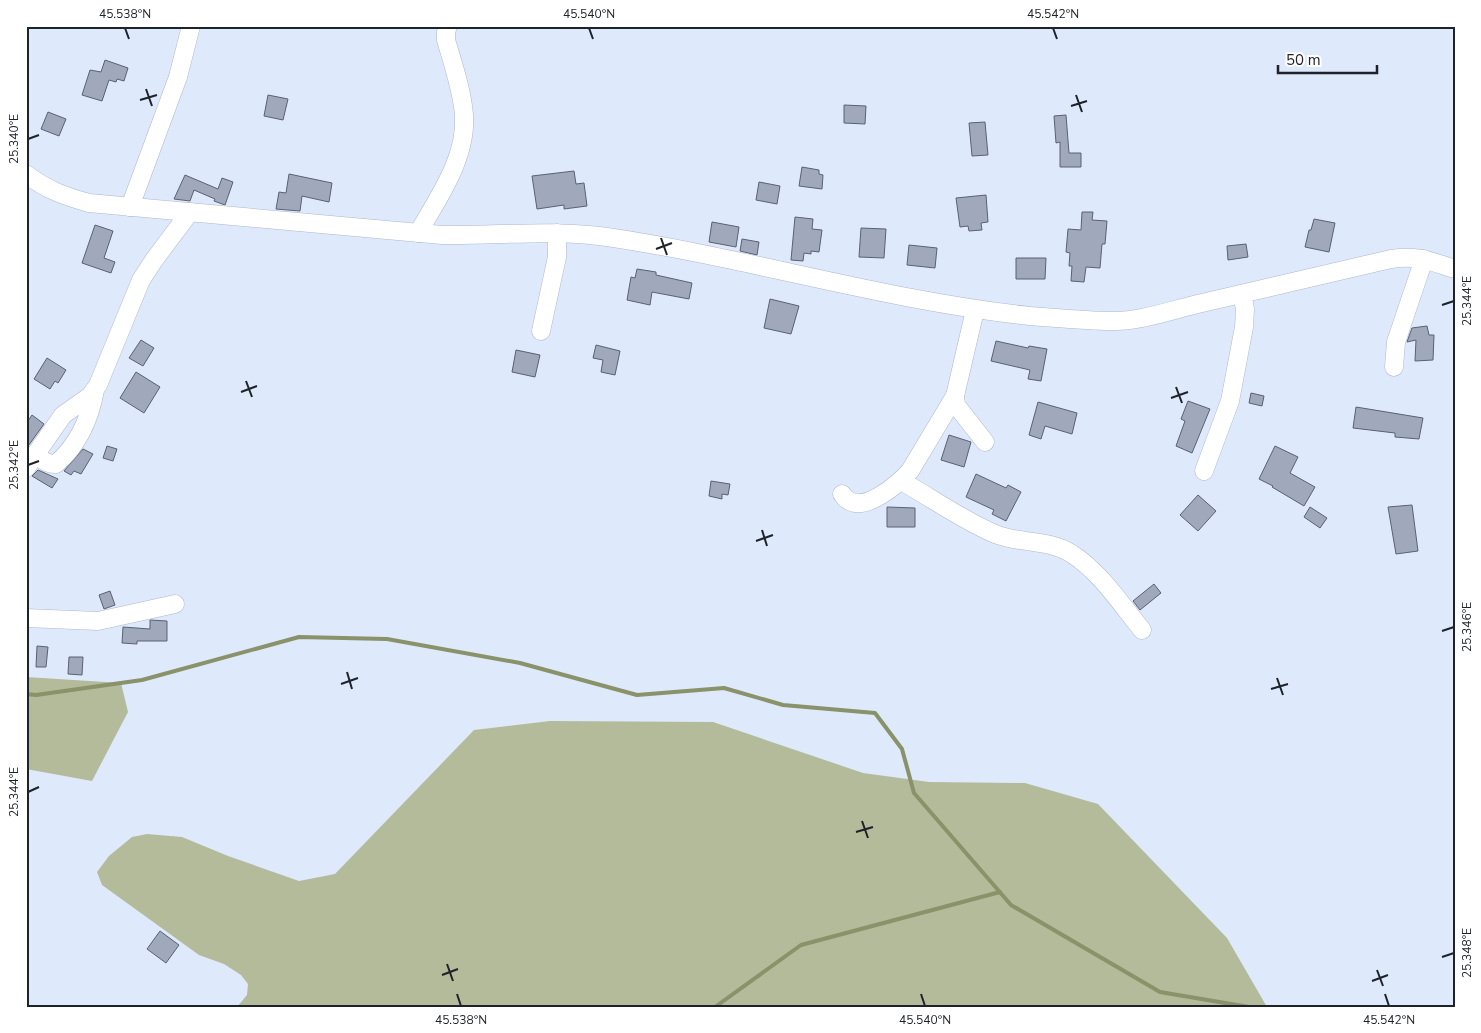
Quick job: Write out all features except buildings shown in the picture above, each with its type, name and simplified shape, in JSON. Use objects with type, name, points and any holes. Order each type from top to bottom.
[{"type":"street","points":[[130,207],[175,84],[188,43],[191,26]]},
{"type":"street","points":[[418,233],[458,157],[464,133],[464,115],[446,40],[448,26]]},
{"type":"street","points":[[26,174],[42,186],[63,196],[89,203],[418,233],[488,236],[557,233],[604,237],[658,246],[872,291],[975,310],[1055,318],[1121,321],[1391,259],[1407,257],[1424,259],[1455,269]]},
{"type":"street","points":[[26,468],[63,415],[84,400],[98,385],[141,280],[190,212]]},
{"type":"street","points":[[541,331],[557,257],[557,233]]},
{"type":"street","points":[[1394,367],[1396,342],[1424,259]]},
{"type":"street","points":[[1204,472],[1230,401],[1244,327],[1245,309],[1242,294]]},
{"type":"street","points":[[842,494],[848,501],[858,504],[870,501],[901,481],[920,455],[955,396],[975,310]]},
{"type":"street","points":[[36,454],[49,464],[56,464],[64,457],[79,436],[90,414],[94,390]]},
{"type":"street","points":[[955,396],[956,405],[985,442]]},
{"type":"street","points":[[901,481],[994,533],[1011,540],[1061,548],[1073,554],[1108,588],[1142,630]]},
{"type":"street","points":[[26,618],[98,621],[175,604]]},
{"type":"green space","points":[[26,677],[121,683],[128,712],[92,781],[26,769]]},
{"type":"green space","points":[[550,721],[713,722],[863,773],[929,782],[1025,783],[1098,804],[1227,938],[1267,1007],[237,1007],[247,995],[248,984],[241,975],[224,964],[199,955],[102,885],[97,872],[109,856],[132,837],[147,834],[182,837],[228,856],[299,881],[335,874],[474,730]]},
{"type":"waterway","points":[[26,694],[36,695],[142,680],[299,637],[387,639],[520,663],[637,695],[724,688],[783,705],[875,713],[902,749],[914,793],[1011,905],[1160,992],[1249,1007]]},
{"type":"waterway","points":[[715,1007],[801,945],[1000,892]]}]
